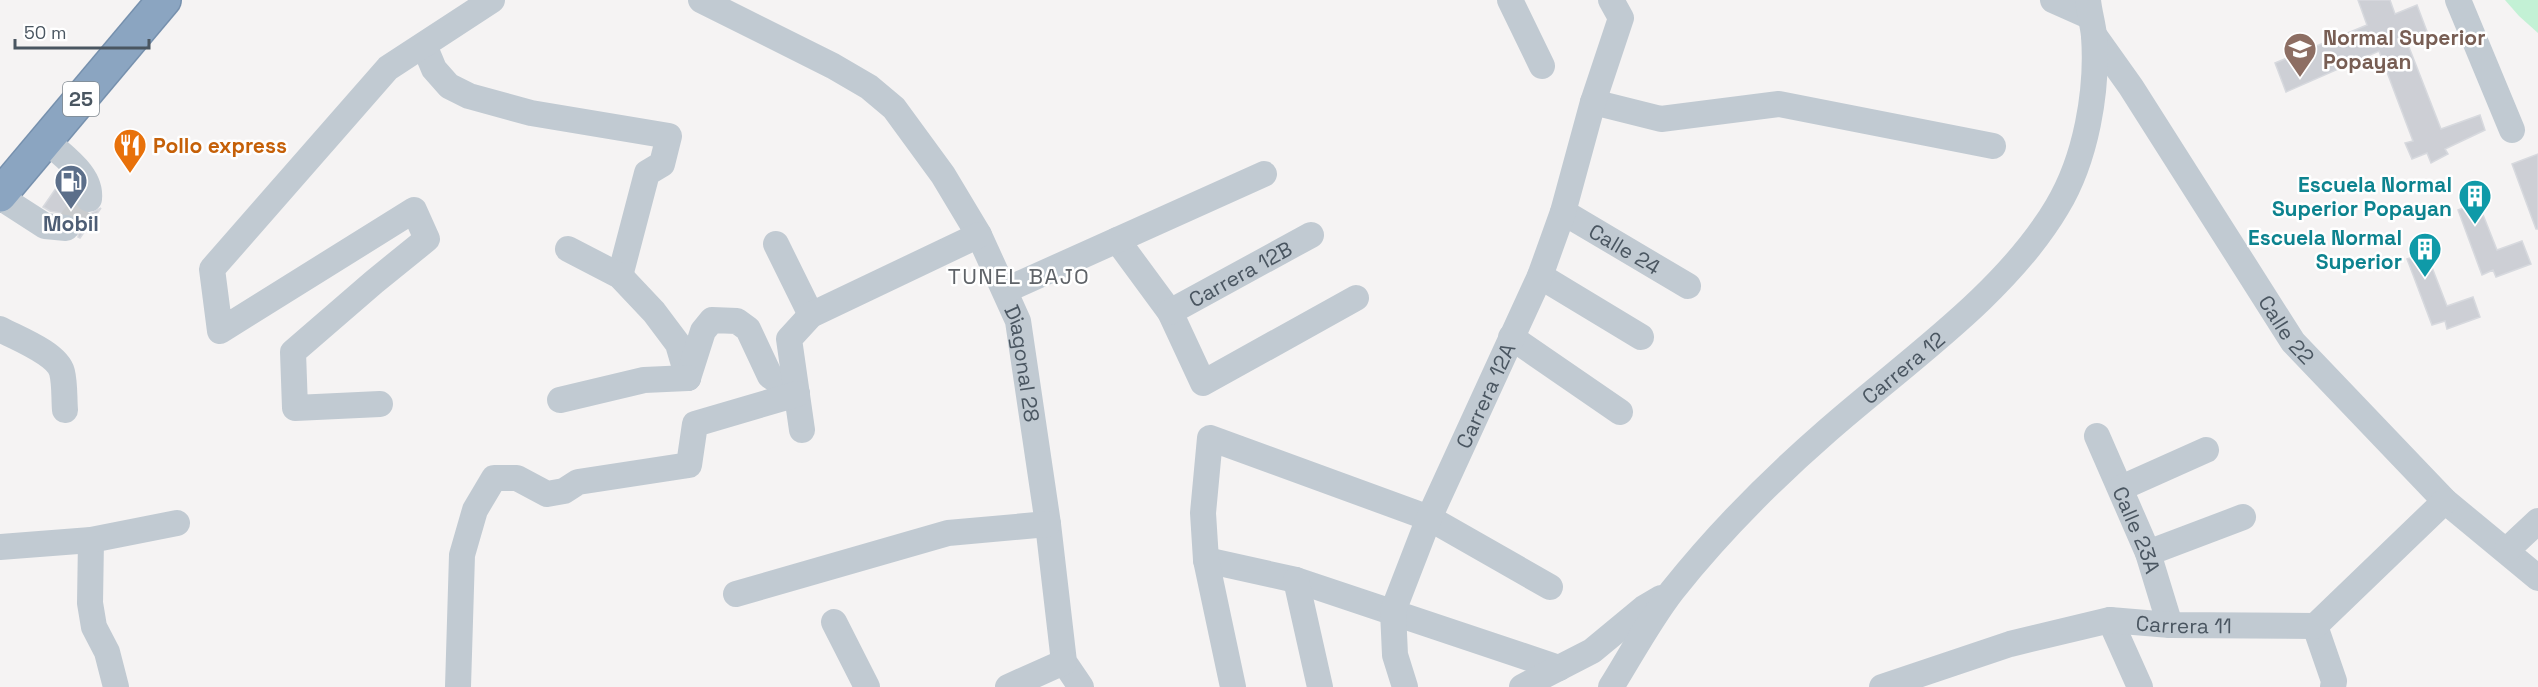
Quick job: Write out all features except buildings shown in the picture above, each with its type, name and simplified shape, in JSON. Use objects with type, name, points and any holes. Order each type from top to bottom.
[{"type":"highway","name":"25","points":[[0,196],[165,1]]},
{"type":"street","points":[[380,404],[294,408],[293,352],[428,239],[414,210],[220,331],[212,269],[388,68],[492,0]]},
{"type":"street","name":"Diagonal 28","points":[[701,0],[833,66],[869,87],[894,108],[943,175],[979,235],[1006,290],[1018,321],[1048,524],[1064,662],[1081,687]]},
{"type":"street","points":[[1510,0],[1542,66]]},
{"type":"street","name":"Carrera 12A","points":[[1406,687],[1395,655],[1393,611],[1429,518],[1540,276],[1563,212],[1593,102],[1620,18],[1611,0]]},
{"type":"street","points":[[2053,0],[2090,17]]},
{"type":"street","points":[[2458,0],[2512,130]]},
{"type":"street","name":"Calle 22","points":[[2090,17],[2131,87],[2293,342],[2445,501],[2538,578]]},
{"type":"street","name":"Carrera 12","points":[[1611,687],[1672,592],[1756,498],[1825,432],[1989,292],[2033,243],[2058,206],[2076,166],[2092,102],[2090,17]]},
{"type":"street","points":[[424,45],[434,69],[449,86],[469,96],[531,113],[669,136],[662,164],[647,173],[620,276]]},
{"type":"street","points":[[1593,102],[1661,119],[1779,104],[1993,146]]},
{"type":"street","points":[[46,140],[83,176],[88,186],[89,200]]},
{"type":"street","points":[[1006,290],[1264,174]]},
{"type":"street","points":[[0,196],[45,226],[66,228]]},
{"type":"street","name":"Calle 24","points":[[1563,212],[1688,286]]},
{"type":"street","points":[[802,430],[789,339],[811,315],[979,235]]},
{"type":"street","name":"Carrera 12B","points":[[1170,312],[1311,235]]},
{"type":"street","points":[[1117,240],[1170,312],[1203,383],[1356,298]]},
{"type":"street","points":[[776,244],[811,315]]},
{"type":"street","points":[[568,249],[620,276],[654,312],[678,344],[688,378]]},
{"type":"street","points":[[1540,276],[1641,338]]},
{"type":"street","points":[[688,378],[703,331],[712,320],[737,321],[748,329],[770,376],[797,394]]},
{"type":"street","points":[[0,329],[50,356],[58,363],[62,371],[65,410]]},
{"type":"street","points":[[1511,337],[1620,412]]},
{"type":"street","points":[[560,400],[644,380],[688,378]]},
{"type":"street","points":[[458,687],[462,555],[475,510],[494,478],[517,478],[547,495],[564,490],[578,482],[689,465],[695,424],[797,394]]},
{"type":"street","name":"Calle 23A","points":[[2097,436],[2148,553],[2170,625]]},
{"type":"street","points":[[1233,687],[1206,560],[1203,513],[1210,438],[1429,518],[1550,587]]},
{"type":"street","points":[[2121,488],[2206,450]]},
{"type":"street","points":[[2333,687],[2334,681],[2315,626],[2445,501]]},
{"type":"street","points":[[2148,553],[2243,517]]},
{"type":"street","points":[[2507,550],[2538,521]]},
{"type":"street","points":[[0,547],[91,540],[177,523]]},
{"type":"street","points":[[736,594],[948,533],[1048,524]]},
{"type":"street","points":[[91,540],[90,603],[94,627],[107,651],[116,687]]},
{"type":"street","points":[[1206,560],[1296,580],[1559,668]]},
{"type":"street","points":[[1296,580],[1320,687]]},
{"type":"street","points":[[1522,687],[1592,651],[1644,608],[1672,592]]},
{"type":"street","points":[[2110,620],[2140,687]]},
{"type":"street","name":"Carrera 11","points":[[1882,687],[2010,644],[2110,620],[2170,625],[2315,626]]},
{"type":"street","points":[[834,622],[867,687]]},
{"type":"street","points":[[1008,687],[1064,662]]},
{"type":"green space","points":[[2505,0],[2538,0],[2538,33],[2519,16]]},
{"type":"tunnel","points":[[66,228],[89,199]]},
{"type":"place","name":"Normal Superior Popayan","points":[[2300,78]]},
{"type":"place","name":"Pollo express","points":[[130,174]]},
{"type":"place","name":"Mobil","points":[[71,210]]},
{"type":"place","name":"Escuela Normal Superior Popayan","points":[[2475,225]]},
{"type":"place","name":"Escuela Normal Superior","points":[[2425,278]]},
{"type":"district","name":"TUNEL BAJO","points":[[1019,276]]}]
